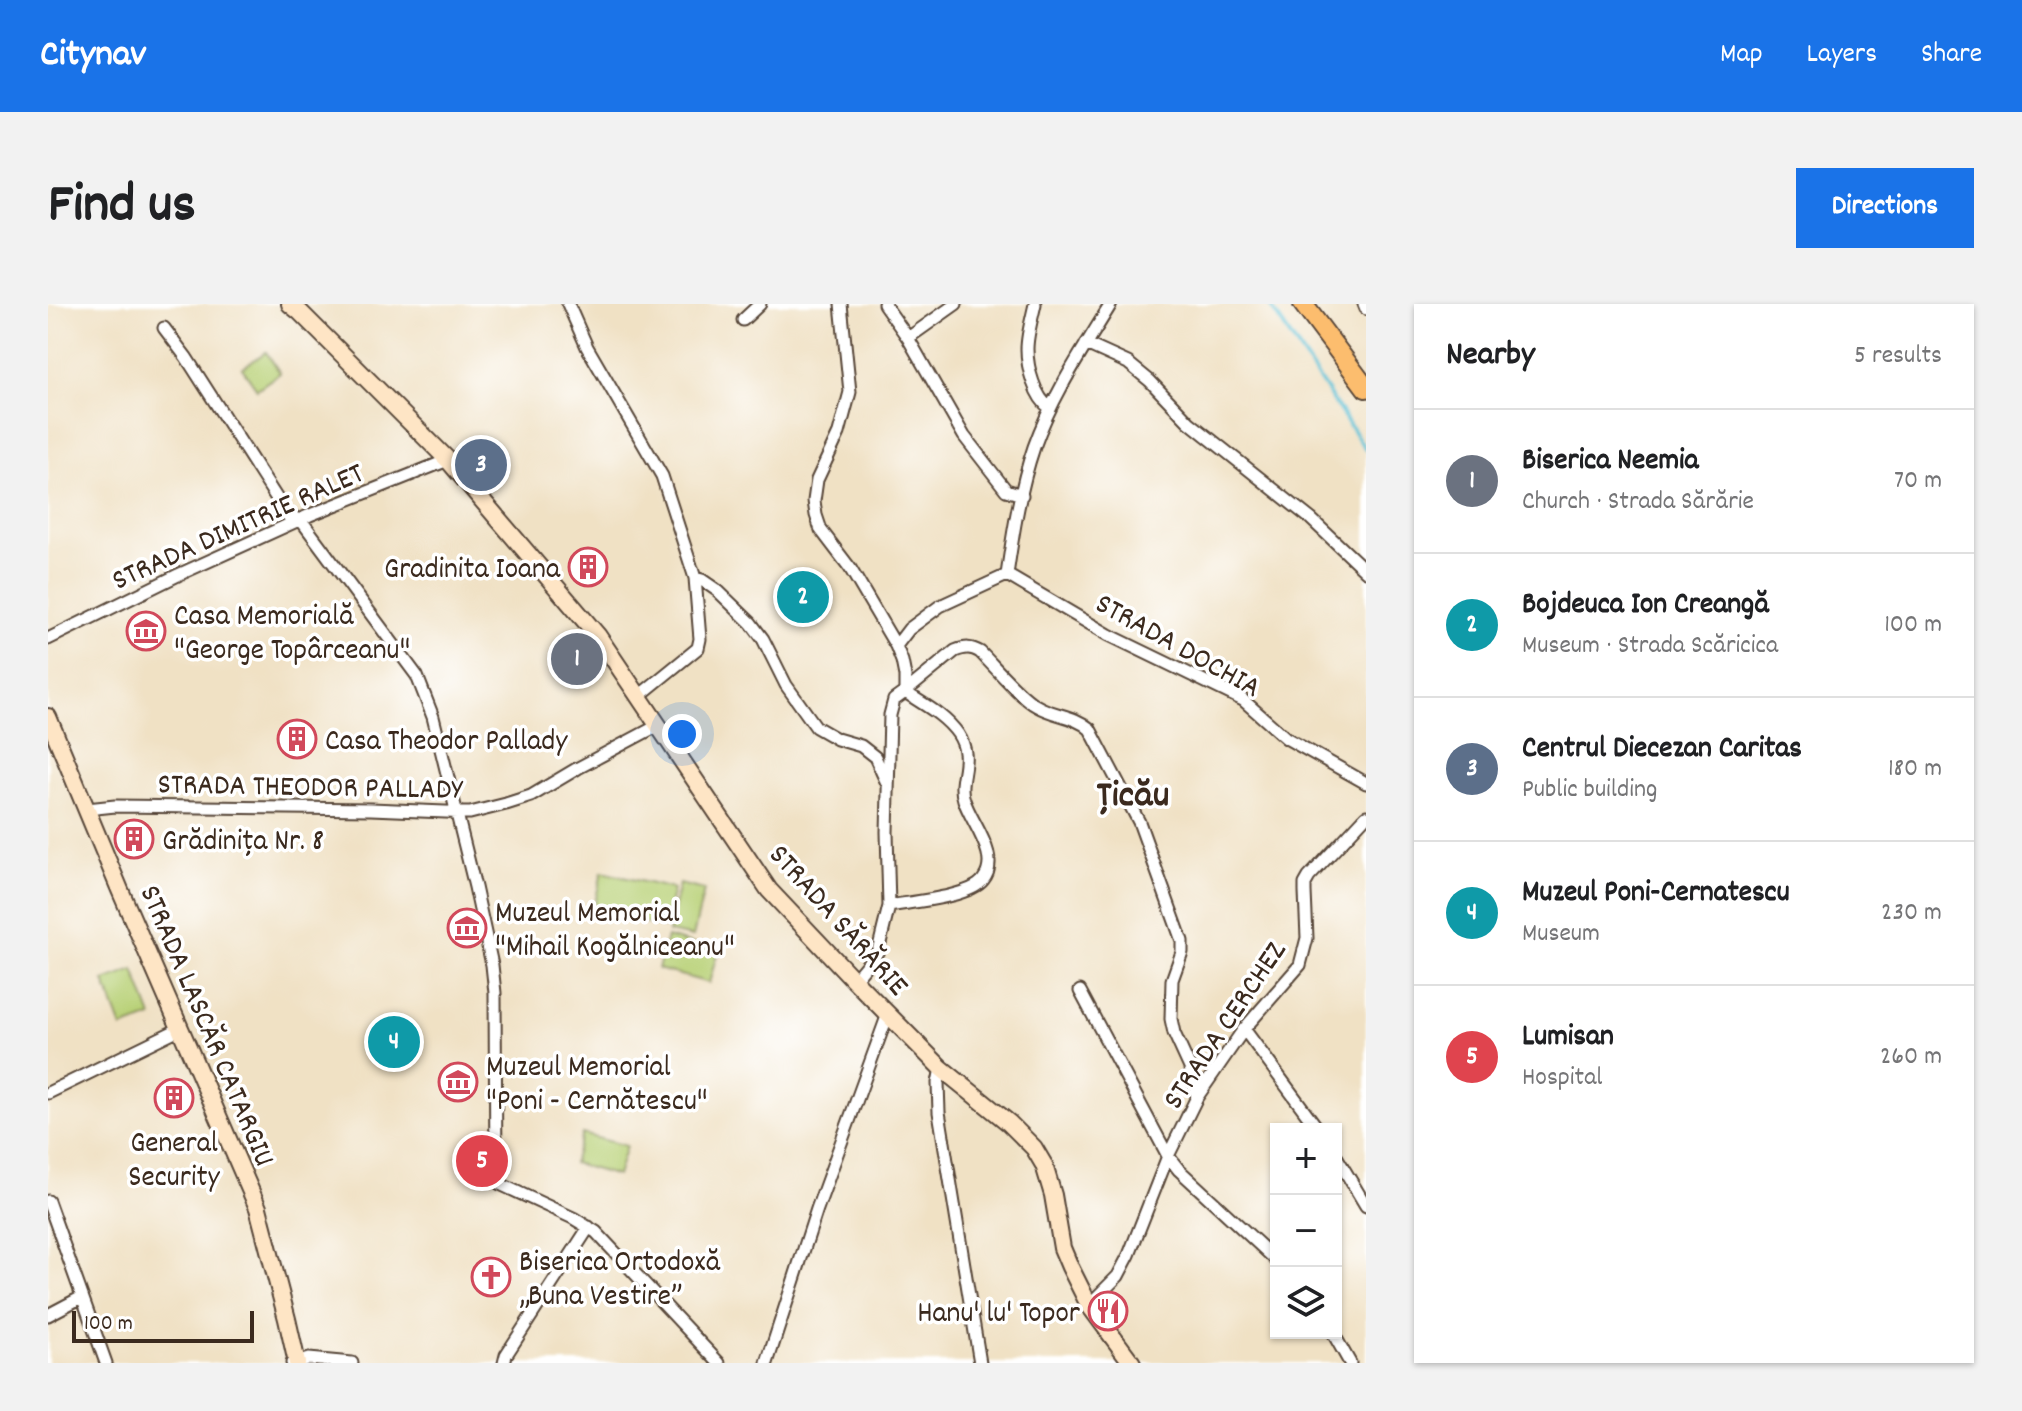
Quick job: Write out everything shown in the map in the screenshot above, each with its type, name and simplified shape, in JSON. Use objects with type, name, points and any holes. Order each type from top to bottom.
[{"type":"main road","points":[[1303,304],[1366,388]]},
{"type":"street","name":"STRADA SĂRĂRIE","points":[[290,304],[448,460],[598,636],[769,890],[941,1068],[1009,1123],[1034,1148],[1044,1165],[1053,1195],[1062,1248],[1089,1305],[1132,1363]]},
{"type":"street","points":[[568,304],[587,347],[662,476],[695,578],[698,648],[639,696]]},
{"type":"street","points":[[743,320],[760,304]]},
{"type":"street","points":[[841,304],[850,392],[839,433],[817,480],[816,515],[821,530],[850,568],[896,646],[905,676],[905,692]]},
{"type":"street","points":[[884,304],[908,338],[964,436],[1006,490],[1022,495]]},
{"type":"street","points":[[908,338],[956,304]]},
{"type":"street","points":[[1035,304],[1026,348],[1029,368],[1042,402],[1050,408]]},
{"type":"street","points":[[896,646],[909,629],[940,606],[1007,575],[1034,448],[1050,408],[1111,304]]},
{"type":"street","points":[[164,328],[288,516],[301,520],[417,676],[433,717],[492,965],[495,993],[496,1179],[515,1192],[589,1227],[719,1363]]},
{"type":"street","points":[[1086,344],[1128,363],[1189,422],[1311,519],[1366,571]]},
{"type":"street","name":"STRADA DIMITRIE RALET","points":[[48,639],[178,575],[301,520],[448,460]]},
{"type":"street","name":"STRADA DOCHIA","points":[[1007,575],[1109,635],[1243,700],[1286,738],[1366,783]]},
{"type":"street","points":[[695,578],[718,591],[751,623],[763,639],[786,685],[816,727],[837,739],[861,746],[875,757],[889,788]]},
{"type":"street","points":[[854,980],[878,951],[889,906],[887,832],[890,715],[894,700],[955,651],[972,648],[980,652],[1033,705],[1070,717],[1090,729],[1139,822],[1182,941],[1182,952],[1172,980],[1171,1019],[1190,1068],[1197,1097]]},
{"type":"street","points":[[889,906],[967,892],[982,882],[989,864],[986,849],[963,800],[961,790],[966,765],[960,737],[946,719],[905,692]]},
{"type":"street","name":"STRADA LASCĂR CATARGIU","points":[[48,717],[258,1208],[287,1319],[295,1363]]},
{"type":"street","name":"STRADA THEODOR PALLADY","points":[[87,809],[129,806],[470,813],[531,796],[657,726]]},
{"type":"street","name":"STRADA CERCHEZ","points":[[1089,1305],[1118,1276],[1129,1255],[1168,1156],[1197,1097],[1244,1029],[1300,965],[1307,938],[1305,884],[1366,816]]},
{"type":"street","points":[[1080,991],[1168,1156],[1179,1170],[1270,1254]]},
{"type":"street","points":[[767,1363],[817,1209],[888,1014]]},
{"type":"street","points":[[48,1093],[181,1028]]},
{"type":"street","points":[[1244,1029],[1314,1123]]},
{"type":"street","points":[[941,1068],[939,1112],[980,1363]]},
{"type":"street","points":[[1342,1166],[1366,1206]]},
{"type":"street","points":[[48,1201],[106,1363]]},
{"type":"street","points":[[504,1363],[506,1355],[589,1227]]},
{"type":"street","points":[[48,1315],[82,1297]]},
{"type":"street","points":[[1336,1339],[1350,1363]]},
{"type":"street","points":[[295,1363],[309,1359],[352,1363]]},
{"type":"green space","points":[[266,352],[280,373],[257,389],[242,368]]},
{"type":"green space","points":[[602,872],[673,889],[664,927],[593,911]]},
{"type":"green space","points":[[679,884],[704,890],[693,937],[668,932]]},
{"type":"green space","points":[[667,937],[718,951],[709,983],[658,969]]},
{"type":"green space","points":[[134,970],[152,1017],[122,1028],[104,981]]},
{"type":"green space","points":[[582,1134],[626,1146],[617,1176],[573,1163]]},
{"type":"waterway","points":[[1269,304],[1366,450]]},
{"type":"place","name":"Centrul Diecezan Caritas","points":[[481,465]]},
{"type":"place","name":"Gradinita Ioana","points":[[588,567]]},
{"type":"place","name":"Bojdeuca Ion Creangă","points":[[803,597]]},
{"type":"place","name":"Casa Memorială \"George Topârceanu\"","points":[[146,631]]},
{"type":"place","name":"Biserica Neemia","points":[[577,659]]},
{"type":"place","name":"Casa Theodor Pallady","points":[[297,739]]},
{"type":"place","name":"Grădinița Nr. 8","points":[[134,839]]},
{"type":"place","name":"Muzeul Memorial \"Mihail Kogălniceanu\"","points":[[467,928]]},
{"type":"place","name":"Muzeul Poni-Cernatescu","points":[[394,1042]]},
{"type":"place","name":"Muzeul Memorial \"Poni - Cernătescu\"","points":[[458,1082]]},
{"type":"place","name":"General Security","points":[[174,1098]]},
{"type":"place","name":"Lumisan","points":[[482,1161]]},
{"type":"place","name":"Biserica Ortodoxă „Buna Vestire”","points":[[491,1277]]},
{"type":"place","name":"Hanu' lu' Topor","points":[[1108,1311]]},
{"type":"district","name":"Țicău","points":[[1133,792]]}]
